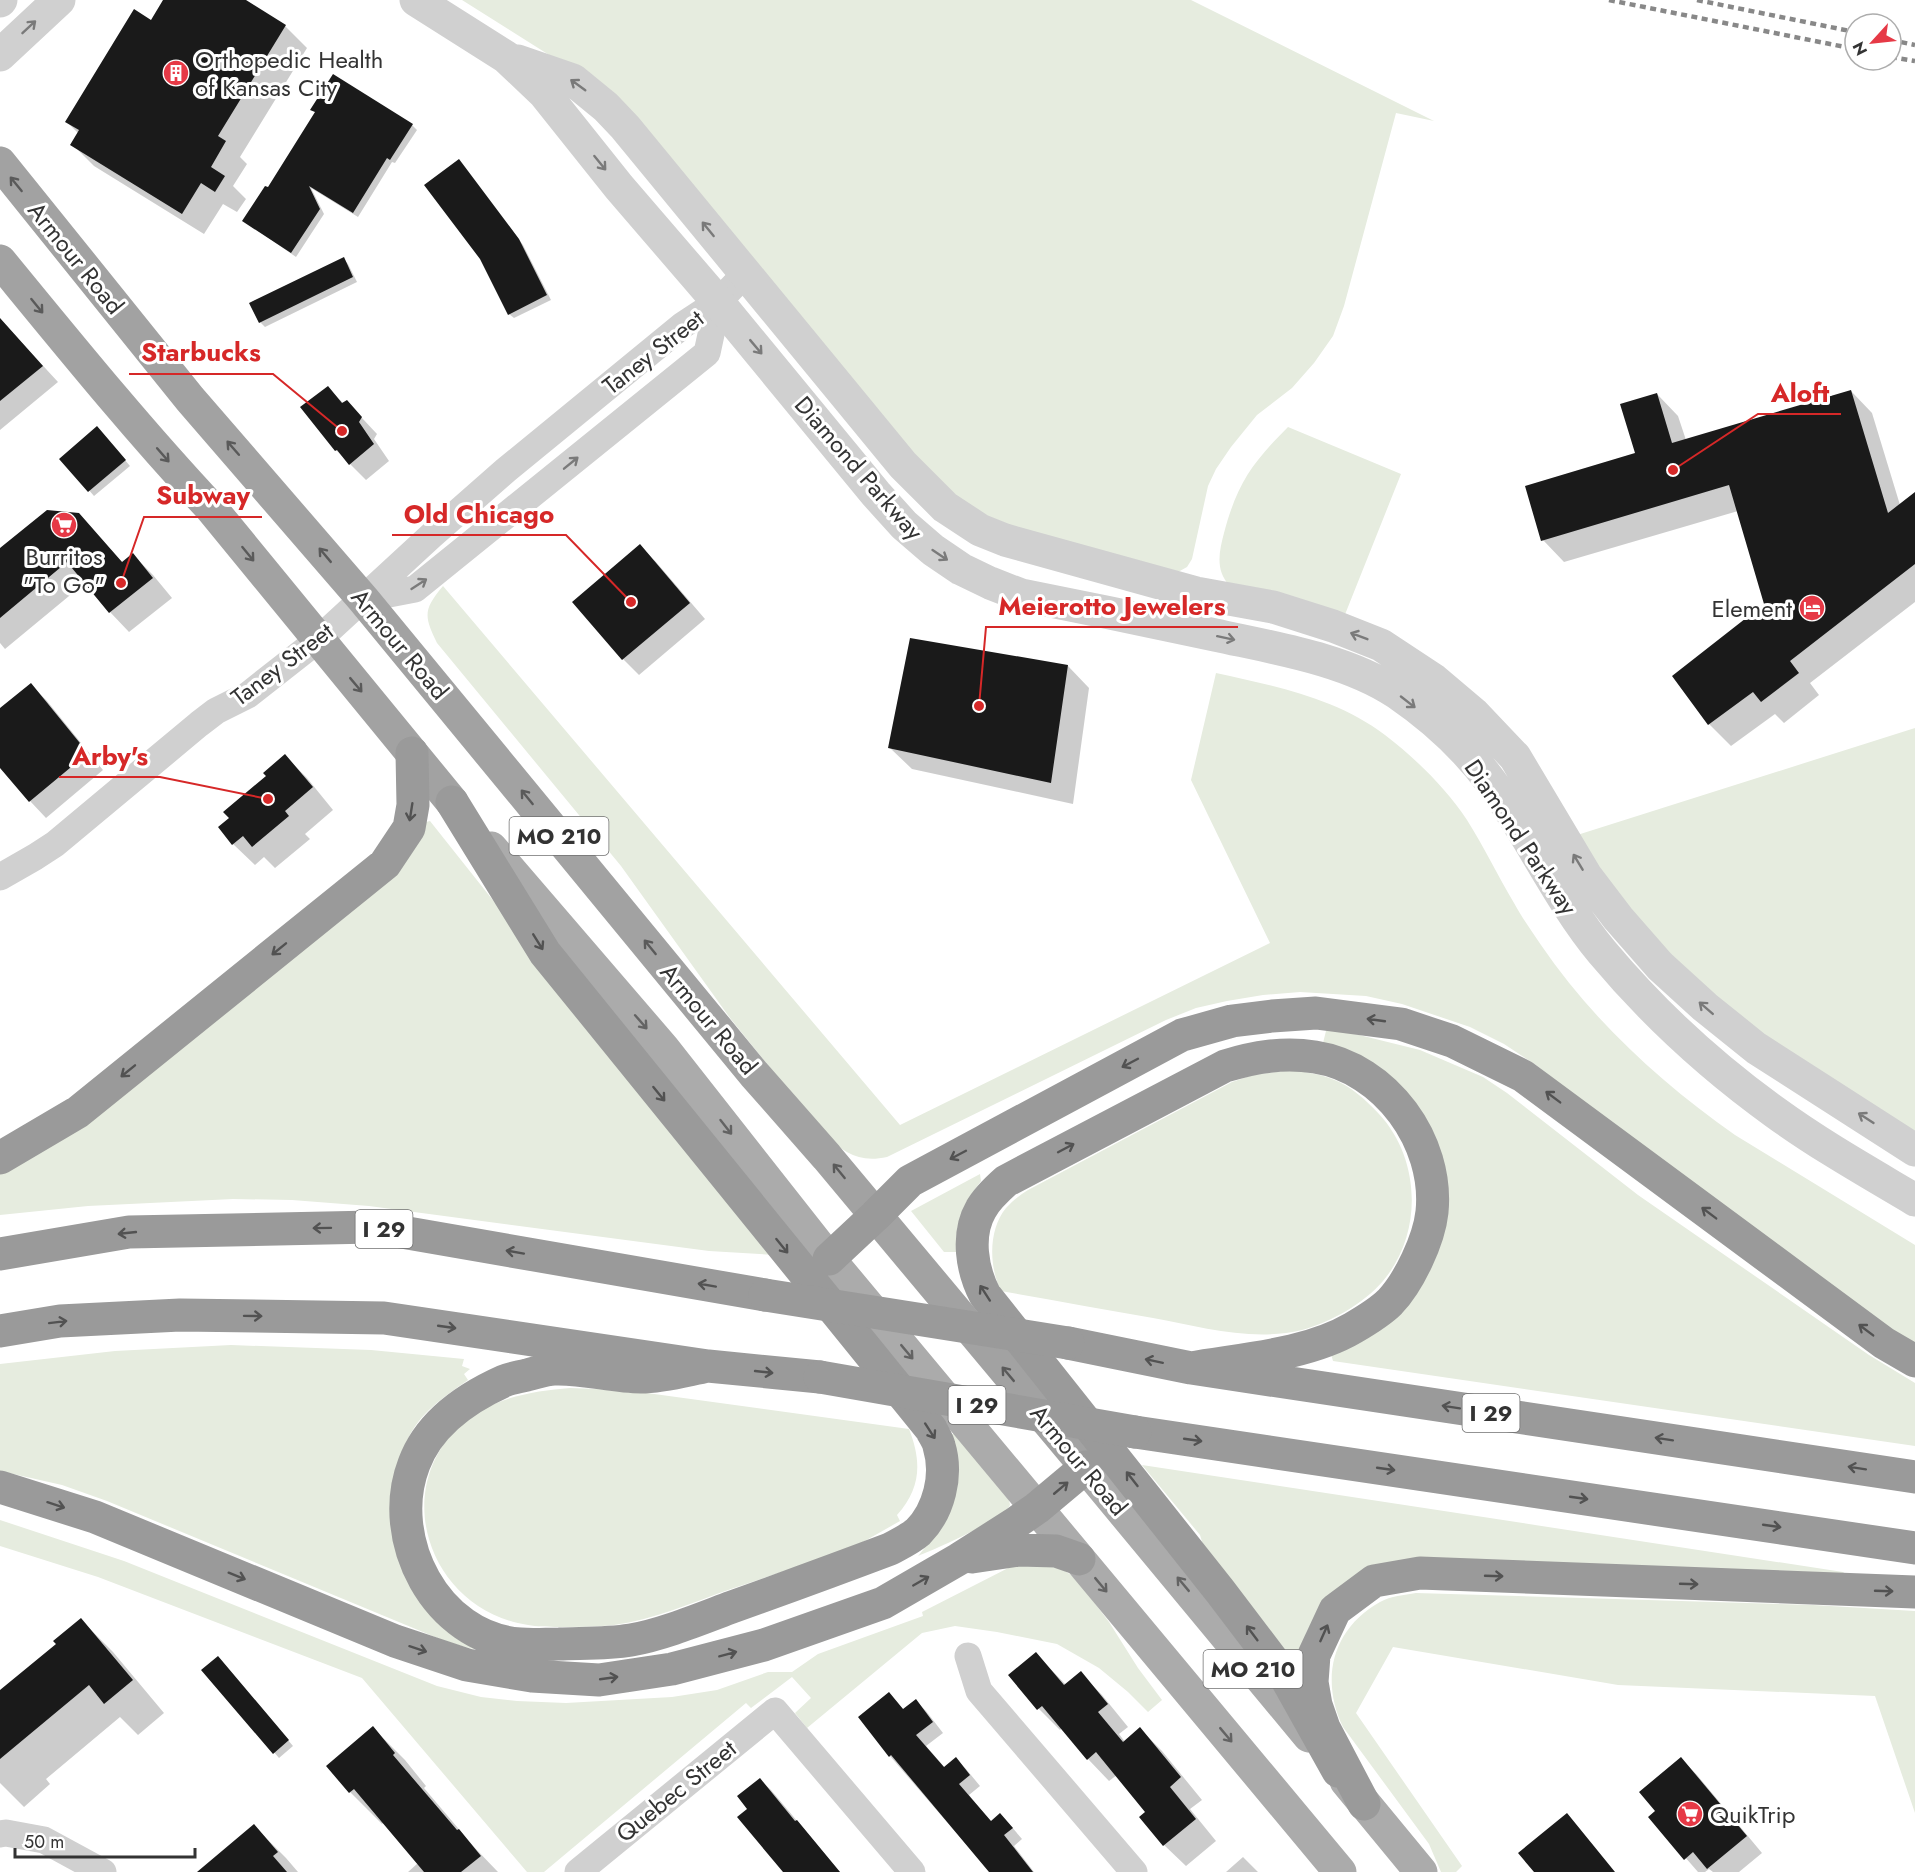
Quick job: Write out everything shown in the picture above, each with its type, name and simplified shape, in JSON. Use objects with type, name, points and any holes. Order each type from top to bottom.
[{"type":"highway","name":"Armour Road","points":[[0,163],[190,399],[363,599],[754,1074],[827,1157],[1086,1467]]},
{"type":"highway","name":"MO 210","points":[[0,261],[95,377],[211,508],[452,802]]},
{"type":"highway","points":[[0,1158],[78,1112],[385,864],[409,828],[413,805],[412,753]]},
{"type":"highway","points":[[452,802],[545,953],[931,1429],[939,1445],[942,1478],[935,1507],[926,1522],[917,1533],[890,1549],[707,1616],[633,1640],[602,1643],[521,1644],[507,1642],[472,1629],[438,1601],[415,1564],[405,1523],[406,1503],[413,1464],[437,1426],[462,1402],[506,1380],[554,1369],[642,1377],[708,1366]]},
{"type":"highway","points":[[829,1259],[910,1181],[1182,1035],[1232,1021],[1316,1013],[1401,1024],[1452,1041],[1523,1076],[1884,1343],[1915,1361]]},
{"type":"highway","points":[[1191,1368],[1290,1351],[1335,1338],[1390,1302],[1403,1284],[1417,1260],[1428,1233],[1432,1212],[1431,1182],[1425,1154],[1414,1130],[1394,1101],[1366,1076],[1317,1057],[1289,1054],[1254,1057],[1225,1066],[1006,1181],[981,1208],[972,1239],[977,1280],[985,1295],[1220,1591],[1286,1678],[1338,1772]]},
{"type":"highway","name":"I 29","points":[[0,1254],[129,1232],[373,1227],[765,1295],[1068,1343],[1191,1368],[1915,1477]]},
{"type":"highway","name":"I 29","points":[[0,1330],[60,1321],[180,1315],[384,1318],[708,1366],[820,1377],[1135,1432],[1915,1548]]},
{"type":"highway","points":[[0,1487],[95,1517],[395,1641],[467,1665],[532,1676],[599,1680],[672,1669],[764,1645],[883,1603],[959,1559],[1037,1508],[1086,1467]]},
{"type":"highway","points":[[959,1559],[1019,1550],[1056,1551],[1079,1559]]},
{"type":"highway","points":[[1364,1804],[1324,1728],[1316,1705],[1312,1682],[1314,1655],[1335,1610],[1374,1581],[1420,1573],[1915,1592]]},
{"type":"main road","name":"MO 210","points":[[452,802],[663,1048],[829,1259],[1340,1872]]},
{"type":"main road","name":"Armour Road","points":[[1086,1467],[1421,1872]]},
{"type":"street","points":[[0,55],[59,0]]},
{"type":"street","name":"Diamond Parkway","points":[[416,0],[506,57],[544,93],[619,187],[718,302],[876,494],[904,525],[933,550],[961,569],[1021,595],[1265,646],[1357,672],[1396,692],[1441,728],[1490,781],[1584,928],[1630,983],[1666,1021],[1706,1058],[1778,1114],[1915,1200]]},
{"type":"street","name":"Diamond Parkway","points":[[506,57],[573,80],[606,107],[903,465],[945,507],[981,530],[1005,540],[1196,593],[1273,607],[1333,626],[1381,645],[1434,680],[1473,712],[1515,758],[1586,876],[1618,918],[1660,966],[1705,1007],[1756,1048],[1915,1150]]},
{"type":"street","name":"Taney Street","points":[[0,877],[55,844],[199,724],[216,711],[248,695],[318,640],[506,470],[683,325],[718,302],[745,274]]},
{"type":"street","points":[[363,599],[415,589],[707,353],[718,302]]},
{"type":"street","points":[[968,1656],[980,1691],[1134,1872]]},
{"type":"street","name":"Quebec Street","points":[[578,1872],[775,1711],[912,1872]]},
{"type":"street","points":[[0,1834],[6,1833],[44,1840],[103,1872]]},
{"type":"shaded area","points":[[462,0],[1191,0],[1434,121],[1396,113],[1344,306],[1333,336],[1292,388],[1257,415],[1216,469],[1208,486],[1192,559],[1187,567],[1178,572],[970,520],[565,65]]},
{"type":"shaded area","points":[[1288,427],[1401,474],[1344,617],[1230,586],[1220,568],[1224,533],[1240,487],[1255,463]]},
{"type":"shaded area","points":[[443,586],[900,1125],[1270,943],[1191,780],[1216,673],[1304,695],[1366,722],[1419,764],[1450,796],[1467,820],[1517,909],[1541,945],[1582,999],[1629,1049],[1681,1094],[1735,1135],[1915,1245],[1915,1349],[1601,1117],[1536,1065],[1504,1044],[1470,1027],[1402,1004],[1366,996],[1300,992],[1263,995],[1196,1008],[1166,1020],[887,1157],[868,1159],[853,1155],[824,1135],[730,1018],[621,866],[437,643],[430,626],[428,613],[432,601]]},
{"type":"shaded area","points":[[1915,728],[1915,1143],[1693,991],[1574,836]]},
{"type":"shaded area","points":[[430,821],[775,1255],[709,1251],[369,1206],[292,1200],[233,1199],[88,1206],[0,1215],[0,1173]]},
{"type":"shaded area","points":[[1327,1027],[1420,1050],[1483,1077],[1507,1093],[1638,1195],[1869,1355],[1915,1383],[1915,1446],[1333,1361],[1331,1354],[1349,1347],[1444,1182],[1323,1043]]},
{"type":"shaded area","points":[[1292,1070],[1327,1077],[1352,1089],[1379,1114],[1393,1132],[1403,1152],[1412,1197],[1405,1241],[1396,1262],[1383,1281],[1366,1297],[1346,1311],[1313,1327],[1283,1333],[1246,1334],[1001,1291],[994,1271],[993,1238],[1000,1217],[1008,1205],[1019,1196],[1232,1082],[1253,1075]]},
{"type":"shaded area","points":[[980,1174],[981,1181],[961,1214],[956,1252],[944,1252],[911,1211]]},
{"type":"shaded area","points":[[231,1345],[371,1350],[464,1359],[462,1366],[470,1369],[464,1374],[468,1380],[433,1406],[418,1422],[398,1465],[392,1490],[482,1648],[473,1649],[447,1642],[107,1501],[62,1485],[0,1471],[0,1364],[115,1351]]},
{"type":"shaded area","points":[[570,1388],[625,1390],[909,1429],[916,1453],[915,1485],[897,1515],[900,1521],[856,1546],[673,1610],[629,1623],[555,1627],[528,1625],[495,1615],[468,1598],[446,1575],[432,1547],[425,1517],[426,1486],[437,1456],[457,1428],[469,1418],[495,1403],[510,1398],[540,1391]]},
{"type":"shaded area","points":[[944,1434],[955,1434],[1009,1500],[1010,1505],[1000,1515],[978,1528],[918,1556],[944,1525],[954,1501]]},
{"type":"shaded area","points":[[1142,1465],[1843,1572],[1849,1577],[1482,1561],[1315,1616],[1307,1631],[1297,1670],[1204,1548],[1200,1535]]},
{"type":"shaded area","points":[[0,1520],[124,1561],[437,1686],[481,1697],[517,1701],[566,1703],[672,1697],[717,1690],[768,1672],[792,1672],[818,1654],[923,1616],[922,1612],[1018,1563],[1059,1567],[1071,1575],[1084,1589],[1162,1700],[1148,1712],[1099,1668],[1057,1644],[955,1626],[922,1633],[807,1728],[795,1713],[811,1698],[792,1677],[751,1708],[746,1703],[544,1872],[527,1872],[362,1678],[98,1577],[0,1546]]},
{"type":"shaded area","points":[[1416,1593],[1813,1605],[1915,1611],[1915,1813],[1875,1696],[1618,1685],[1393,1647],[1356,1713],[1462,1866],[1456,1872],[1441,1872],[1429,1844],[1343,1727],[1332,1691],[1335,1657],[1341,1641],[1351,1626],[1380,1602]]},
{"type":"building","name":"Orthopedic Health of Kansas City","points":[[163,0],[246,0],[286,25],[218,136],[226,141],[211,167],[225,176],[215,192],[201,183],[182,214],[70,145],[79,130],[65,122],[134,9],[151,20]]},
{"type":"building","points":[[333,74],[413,124],[390,160],[387,158],[353,213],[309,186],[320,209],[291,253],[242,221],[265,186],[268,187],[315,112],[310,110]]},
{"type":"building","points":[[459,159],[519,239],[547,295],[508,315],[480,259],[424,185]]},
{"type":"building","points":[[344,257],[353,277],[259,323],[249,303]]},
{"type":"building","points":[[0,318],[43,366],[0,401]]},
{"type":"building","points":[[328,386],[342,403],[347,400],[362,417],[359,422],[374,444],[349,465],[300,407]]},
{"type":"building","points":[[1851,390],[1888,513],[1915,492],[1915,564],[1790,661],[1799,673],[1761,702],[1753,692],[1708,725],[1672,676],[1764,604],[1729,485],[1541,541],[1525,486],[1635,453],[1620,404],[1657,393],[1672,443]]},
{"type":"building","points":[[97,426],[126,460],[88,492],[59,459]]},
{"type":"building","points":[[47,510],[79,513],[122,562],[133,553],[153,578],[109,613],[67,562],[0,618],[0,548]]},
{"type":"building","points":[[640,544],[690,603],[622,660],[572,602]]},
{"type":"building","points":[[910,638],[1068,665],[1051,783],[888,748]]},
{"type":"building","points":[[31,683],[88,753],[29,802],[0,768],[0,708]]},
{"type":"building","points":[[285,754],[313,787],[285,811],[289,816],[252,847],[243,836],[232,845],[218,827],[229,818],[223,812],[266,776],[263,773]]},
{"type":"building","points":[[81,1618],[133,1680],[104,1704],[89,1685],[0,1759],[0,1690],[56,1644],[53,1641]]},
{"type":"building","points":[[1036,1652],[1064,1685],[1081,1671],[1108,1704],[1098,1712],[1123,1742],[1140,1727],[1181,1777],[1170,1787],[1196,1819],[1163,1846],[1139,1817],[1145,1812],[1096,1752],[1087,1760],[1042,1706],[1037,1710],[1008,1675]]},
{"type":"building","points":[[218,1656],[289,1740],[273,1754],[201,1670]]},
{"type":"building","points":[[889,1692],[903,1709],[916,1699],[933,1722],[916,1735],[944,1767],[956,1757],[970,1775],[959,1784],[991,1821],[1000,1813],[1013,1828],[1004,1835],[1033,1872],[989,1872],[891,1755],[889,1757],[858,1717]]},
{"type":"building","points":[[373,1726],[395,1753],[393,1755],[481,1856],[461,1872],[424,1872],[354,1789],[349,1793],[326,1766]]},
{"type":"building","name":"QuikTrip","points":[[1681,1757],[1747,1836],[1707,1869],[1693,1852],[1684,1860],[1648,1817],[1655,1811],[1639,1792]]},
{"type":"building","points":[[760,1778],[840,1872],[783,1872],[737,1817],[747,1809],[737,1796]]},
{"type":"building","points":[[1567,1813],[1615,1872],[1534,1872],[1518,1853]]},
{"type":"building","points":[[254,1824],[278,1852],[273,1856],[287,1872],[197,1872]]},
{"type":"railway","points":[[1609,0],[1843,47]]},
{"type":"railway","points":[[1697,0],[1843,30]]},
{"type":"railway","points":[[1903,42],[1915,45]]},
{"type":"railway","points":[[1903,59],[1915,61]]},
{"type":"place","name":"Orthopedic Health of Kansas City","points":[[176,73]]},
{"type":"place","name":"Starbucks","points":[[342,431]]},
{"type":"place","name":"Aloft","points":[[1673,470]]},
{"type":"place","name":"Burritos \"To Go\"","points":[[64,525]]},
{"type":"place","name":"Subway","points":[[121,583]]},
{"type":"place","name":"Old Chicago","points":[[631,602]]},
{"type":"place","name":"Element","points":[[1812,608]]},
{"type":"place","name":"Meierotto Jewelers","points":[[979,706]]},
{"type":"place","name":"Arby's","points":[[268,799]]},
{"type":"place","name":"QuikTrip","points":[[1690,1814]]}]
